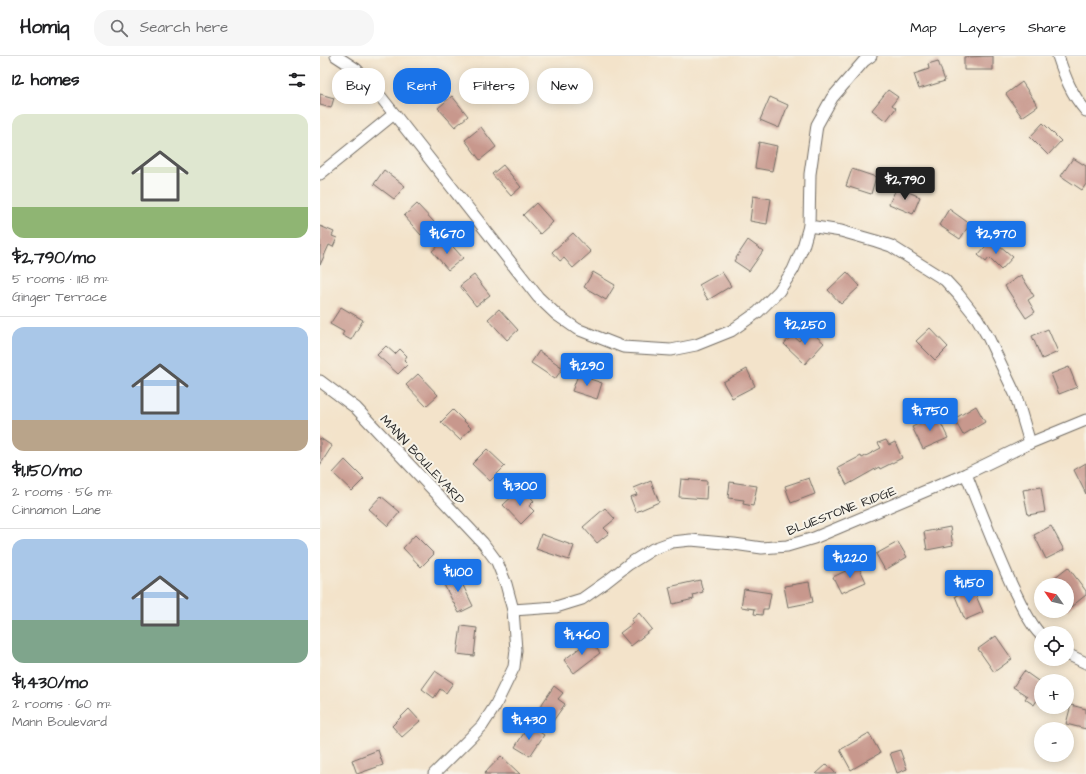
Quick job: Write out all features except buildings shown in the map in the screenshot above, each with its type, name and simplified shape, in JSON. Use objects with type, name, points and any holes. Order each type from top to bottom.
[{"type":"street","points":[[336,56],[356,69],[373,87],[538,298],[557,315],[577,329],[623,347],[671,350],[696,345],[731,330],[758,312],[779,290],[795,264],[803,247],[809,226],[810,174],[817,126],[832,98],[864,61],[871,56]]},
{"type":"street","points":[[1058,56],[1065,76],[1077,101],[1086,110]]},
{"type":"street","points":[[320,174],[394,114]]},
{"type":"street","points":[[809,226],[841,231],[891,246],[945,280],[972,312],[988,337],[1016,396],[1030,443]]},
{"type":"street","name":"MANN BOULEVARD","points":[[320,381],[356,408],[483,543],[497,562],[506,584],[513,610],[516,650],[514,667],[495,706],[482,726],[434,774]]},
{"type":"street","name":"BLUESTONE RIDGE","points":[[513,610],[556,607],[582,599],[629,564],[653,549],[672,542],[691,540],[762,548],[787,546],[814,538],[966,474],[1030,443],[1086,420]]},
{"type":"street","points":[[966,474],[1005,570],[1034,627]]},
{"type":"street","points":[[1074,657],[1086,663]]}]
